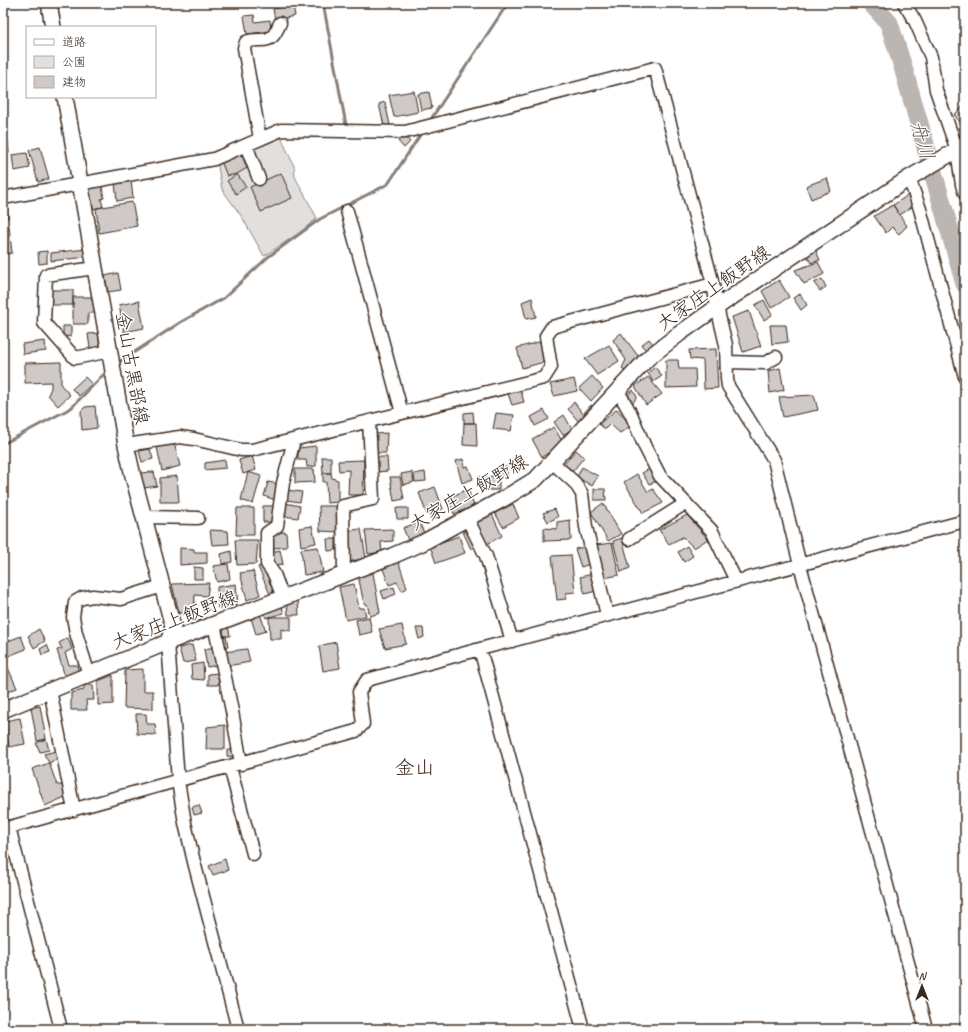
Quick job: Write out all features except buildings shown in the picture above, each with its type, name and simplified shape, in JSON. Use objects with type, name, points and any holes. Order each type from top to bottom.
[{"type":"main road","points":[[49,3],[53,26]]},
{"type":"main road","name":"金山古黒部線","points":[[65,98],[126,445],[173,627],[168,642]]},
{"type":"main road","name":"大家庄上飯野線","points":[[3,710],[168,642],[392,556],[503,499],[536,479],[648,358],[679,334],[909,178],[961,147]]},
{"type":"street","points":[[904,3],[915,21],[931,57],[936,90],[961,147],[962,185],[965,194]]},
{"type":"street","points":[[260,139],[244,48],[246,42],[250,40],[271,39],[280,23]]},
{"type":"street","points":[[3,198],[214,159],[281,130],[405,132],[654,68],[713,284],[726,345],[728,386],[774,460],[800,565],[926,1029]]},
{"type":"street","points":[[246,145],[259,178]]},
{"type":"street","points":[[909,178],[920,209],[965,377]]},
{"type":"street","points":[[347,211],[402,413]]},
{"type":"street","points":[[95,268],[46,275],[44,323],[75,358],[110,351]]},
{"type":"street","points":[[126,445],[180,437],[241,450],[252,450],[544,378],[551,367],[546,336],[552,327],[713,284]]},
{"type":"street","points":[[727,362],[766,363],[776,357]]},
{"type":"street","points":[[618,391],[631,414],[645,447],[660,476],[712,531],[736,581]]},
{"type":"street","points":[[344,574],[343,506],[373,499],[369,421]]},
{"type":"street","points":[[283,598],[274,574],[267,564],[267,533],[277,526],[283,483],[294,440]]},
{"type":"street","points":[[552,462],[575,483],[582,494],[586,527],[607,615]]},
{"type":"street","points":[[629,539],[686,503]]},
{"type":"street","points":[[144,517],[198,518]]},
{"type":"street","points":[[467,518],[486,556],[512,641]]},
{"type":"street","points":[[61,1029],[6,828],[356,731],[363,724],[359,692],[367,680],[965,521]]},
{"type":"street","points":[[89,675],[76,633],[73,616],[75,602],[82,598],[93,596],[121,598],[162,586]]},
{"type":"street","points":[[214,624],[232,711],[236,765],[253,854]]},
{"type":"street","points":[[168,642],[178,781],[185,823],[238,1029]]},
{"type":"street","points":[[480,649],[583,1029]]},
{"type":"street","points":[[50,690],[74,810]]},
{"type":"green space","points":[[281,137],[294,166],[295,177],[317,218],[299,233],[264,256],[242,217],[222,189],[217,161]]},
{"type":"waterway","points":[[323,3],[346,125]]},
{"type":"waterway","points":[[429,122],[508,3]]},
{"type":"waterway","name":"舟川","points":[[871,3],[889,23],[965,284]]},
{"type":"waterway","points":[[116,364],[181,322],[224,298],[268,257],[320,219],[388,184],[422,132]]},
{"type":"waterway","points":[[3,444],[71,408],[108,370]]},
{"type":"district","name":"金山","points":[[415,767]]}]
